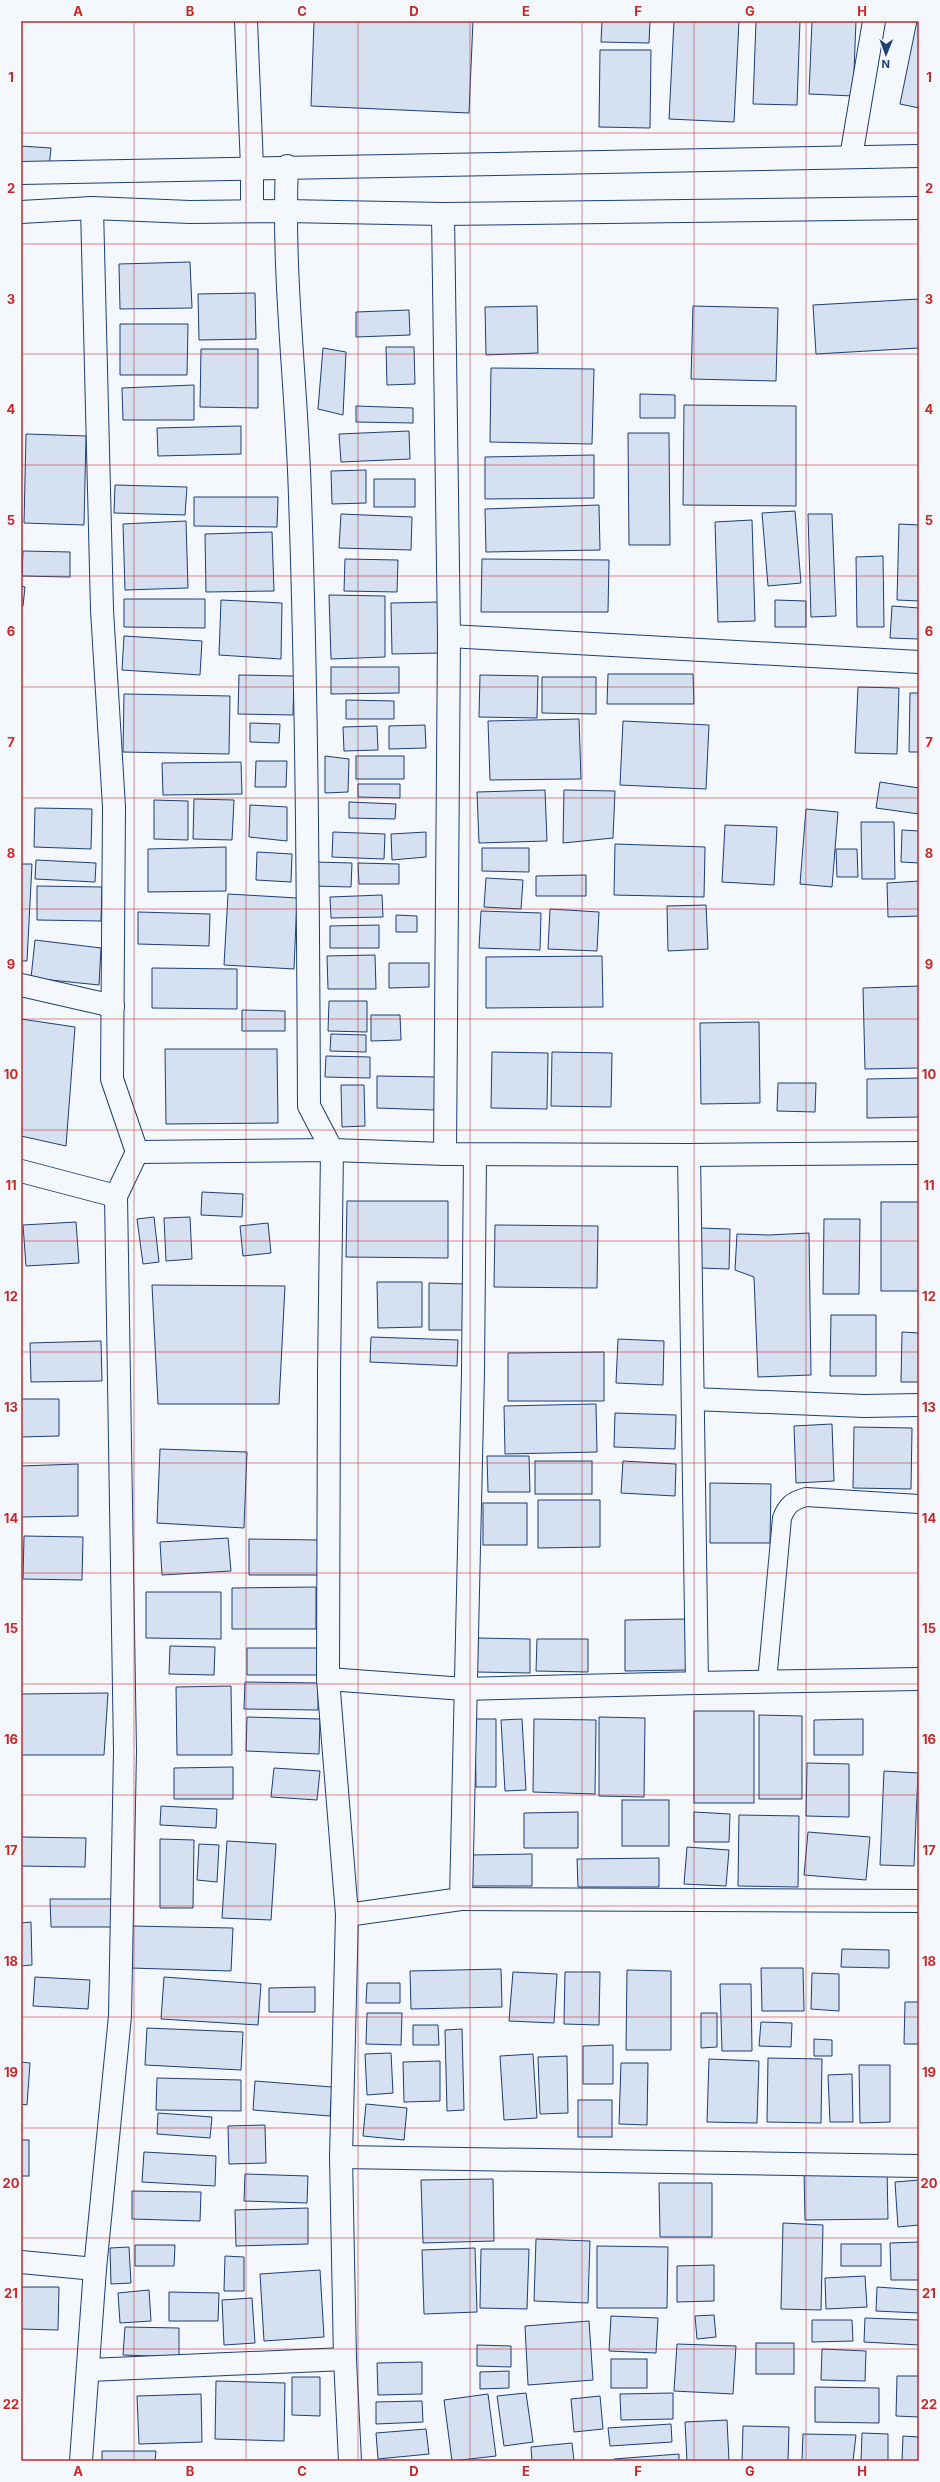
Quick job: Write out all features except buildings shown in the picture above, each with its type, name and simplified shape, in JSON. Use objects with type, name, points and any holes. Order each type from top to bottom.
[{"type":"street","points":[[246,21],[252,167],[252,211]]},
{"type":"street","points":[[851,157],[874,21]]},
{"type":"street","points":[[21,173],[287,166],[919,156]]},
{"type":"street","points":[[287,166],[285,211],[299,460],[307,701],[309,1106],[332,1150],[329,1373],[328,1679],[347,1915],[342,2157],[345,2359],[350,2461]]},
{"type":"street","points":[[81,2461],[90,2370],[95,2269],[120,2008],[125,1751],[116,1196],[137,1152],[112,1079],[114,807],[102,610],[92,208]]},
{"type":"street","points":[[21,212],[92,208],[190,212],[285,211],[443,214],[919,208]]},
{"type":"street","points":[[443,214],[449,636],[445,1154]]},
{"type":"street","points":[[449,636],[919,662]]},
{"type":"street","points":[[21,985],[113,1006]]},
{"type":"street","points":[[137,1152],[332,1150],[475,1156],[919,1153]]},
{"type":"street","points":[[689,1155],[697,1683]]},
{"type":"street","points":[[461,1899],[464,1689],[473,1372],[475,1156]]},
{"type":"street","points":[[21,1171],[116,1196]]},
{"type":"street","points":[[693,1399],[864,1406],[919,1405]]},
{"type":"street","points":[[328,1679],[464,1689],[919,1679]]},
{"type":"street","points":[[347,1915],[461,1899],[919,1901]]},
{"type":"street","points":[[342,2157],[919,2166]]},
{"type":"street","points":[[21,2262],[95,2269]]},
{"type":"street","points":[[90,2370],[345,2359]]},
{"type":"lane","points":[[767,1682],[782,1518],[786,1507],[794,1500],[806,1497],[919,1504]]}]
